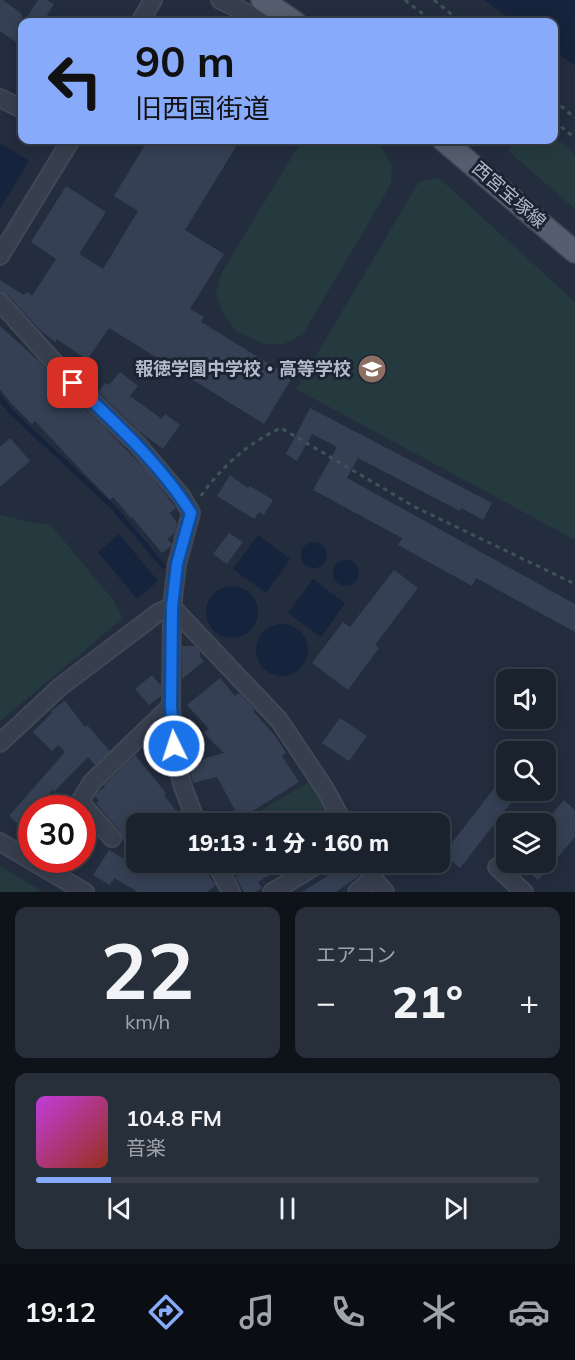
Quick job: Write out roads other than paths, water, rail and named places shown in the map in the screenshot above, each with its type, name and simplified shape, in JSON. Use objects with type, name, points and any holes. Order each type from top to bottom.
[{"type":"main road","points":[[262,0],[289,18]]},
{"type":"main road","name":"西宮宝塚線","points":[[448,144],[575,252]]},
{"type":"street","points":[[142,18],[153,0]]},
{"type":"street","points":[[220,0],[258,18]]},
{"type":"street","points":[[0,98],[18,107]]},
{"type":"street","points":[[0,256],[69,144]]},
{"type":"street","points":[[0,302],[73,383],[138,445],[182,498],[191,513],[177,564],[172,607],[171,706],[174,746],[182,784],[193,813]]},
{"type":"street","points":[[0,743],[60,687],[159,612],[172,607]]},
{"type":"street","points":[[172,607],[279,720],[325,789],[338,813]]},
{"type":"street","points":[[84,795],[92,782],[171,706]]},
{"type":"street","points":[[96,822],[112,838]]},
{"type":"street","points":[[0,842],[18,851]]},
{"type":"street","points":[[57,873],[85,892]]},
{"type":"street","points":[[221,873],[231,892]]},
{"type":"street","points":[[272,892],[304,873]]},
{"type":"street","points":[[370,873],[385,892]]},
{"type":"street","points":[[503,873],[524,892]]},
{"type":"street","points":[[357,892],[373,878]]},
{"type":"water","points":[[484,0],[575,0],[575,66],[558,53],[558,18],[509,18]]},
{"type":"water","points":[[0,143],[29,161],[0,209]]},
{"type":"water","points":[[119,534],[158,581],[137,599],[98,552]]},
{"type":"water","points":[[258,535],[290,559],[266,593],[233,569]]},
{"type":"water","points":[[314,542],[323,546],[327,555],[323,564],[314,568],[305,564],[301,555],[305,546]]},
{"type":"water","points":[[346,560],[355,564],[359,573],[355,582],[346,586],[337,582],[333,573],[337,564]]},
{"type":"water","points":[[313,579],[345,603],[321,637],[288,613]]},
{"type":"water","points":[[232,586],[246,590],[254,598],[258,612],[254,626],[246,634],[232,638],[218,634],[210,626],[206,612],[210,598],[218,590]]},
{"type":"water","points":[[282,624],[296,628],[304,636],[308,650],[304,664],[296,672],[282,676],[268,672],[260,664],[256,650],[260,636],[268,628]]},
{"type":"waterway","points":[[0,398],[12,413],[114,508],[163,566]]},
{"type":"place","name":"報徳学園中学校・高等学校","points":[[372,369]]}]
